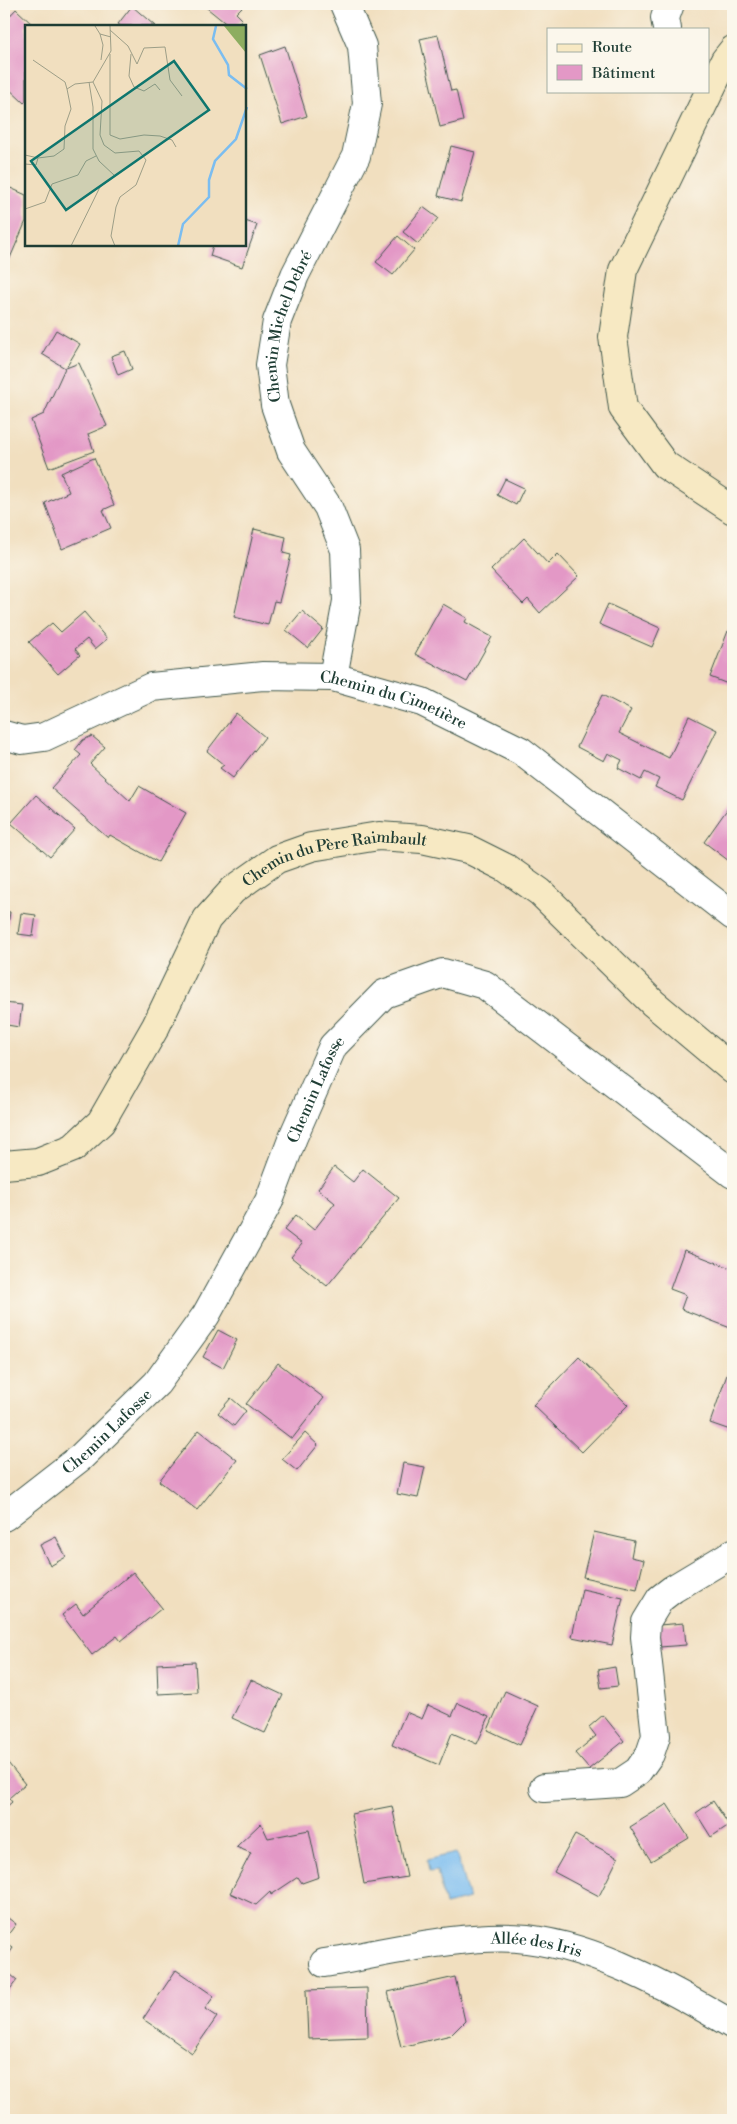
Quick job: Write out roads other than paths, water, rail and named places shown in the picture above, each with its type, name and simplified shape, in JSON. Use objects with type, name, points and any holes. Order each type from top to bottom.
[{"type":"street","name":"Chemin Michel Debré","points":[[333,678],[347,601],[345,550],[328,507],[290,452],[275,404],[270,365],[277,321],[295,275],[356,156],[367,104],[362,46],[344,4]]},
{"type":"street","points":[[667,28],[665,18],[670,4]]},
{"type":"street","points":[[711,80],[733,50]]},
{"type":"street","points":[[705,92],[623,270],[613,337],[622,408],[665,465],[733,510]]},
{"type":"street","name":"Chemin du Cimetière","points":[[4,735],[22,740],[44,737],[150,687],[263,676],[333,678],[422,702],[521,750],[733,916]]},
{"type":"street","name":"Chemin du Père Raimbault","points":[[4,1165],[38,1162],[73,1148],[101,1122],[156,1026],[207,919],[233,890],[278,859],[311,847],[379,836],[422,839],[468,849],[506,868],[540,892],[653,1003],[733,1070]]},
{"type":"street","name":"Chemin Lafosse","points":[[4,1517],[82,1457],[157,1383],[206,1315],[269,1201],[292,1138],[333,1046],[384,994],[443,973],[485,985],[733,1174]]},
{"type":"street","points":[[544,1788],[620,1783],[638,1771],[650,1754],[656,1736],[645,1637],[646,1622],[660,1599],[666,1594],[733,1553]]},
{"type":"street","name":"Allée des Iris","points":[[324,1963],[441,1943],[489,1938],[527,1939],[573,1950],[627,1969],[674,1990],[733,2025]]},
{"type":"water","points":[[456,1853],[469,1899],[445,1905],[437,1871],[429,1872],[427,1860]]}]
